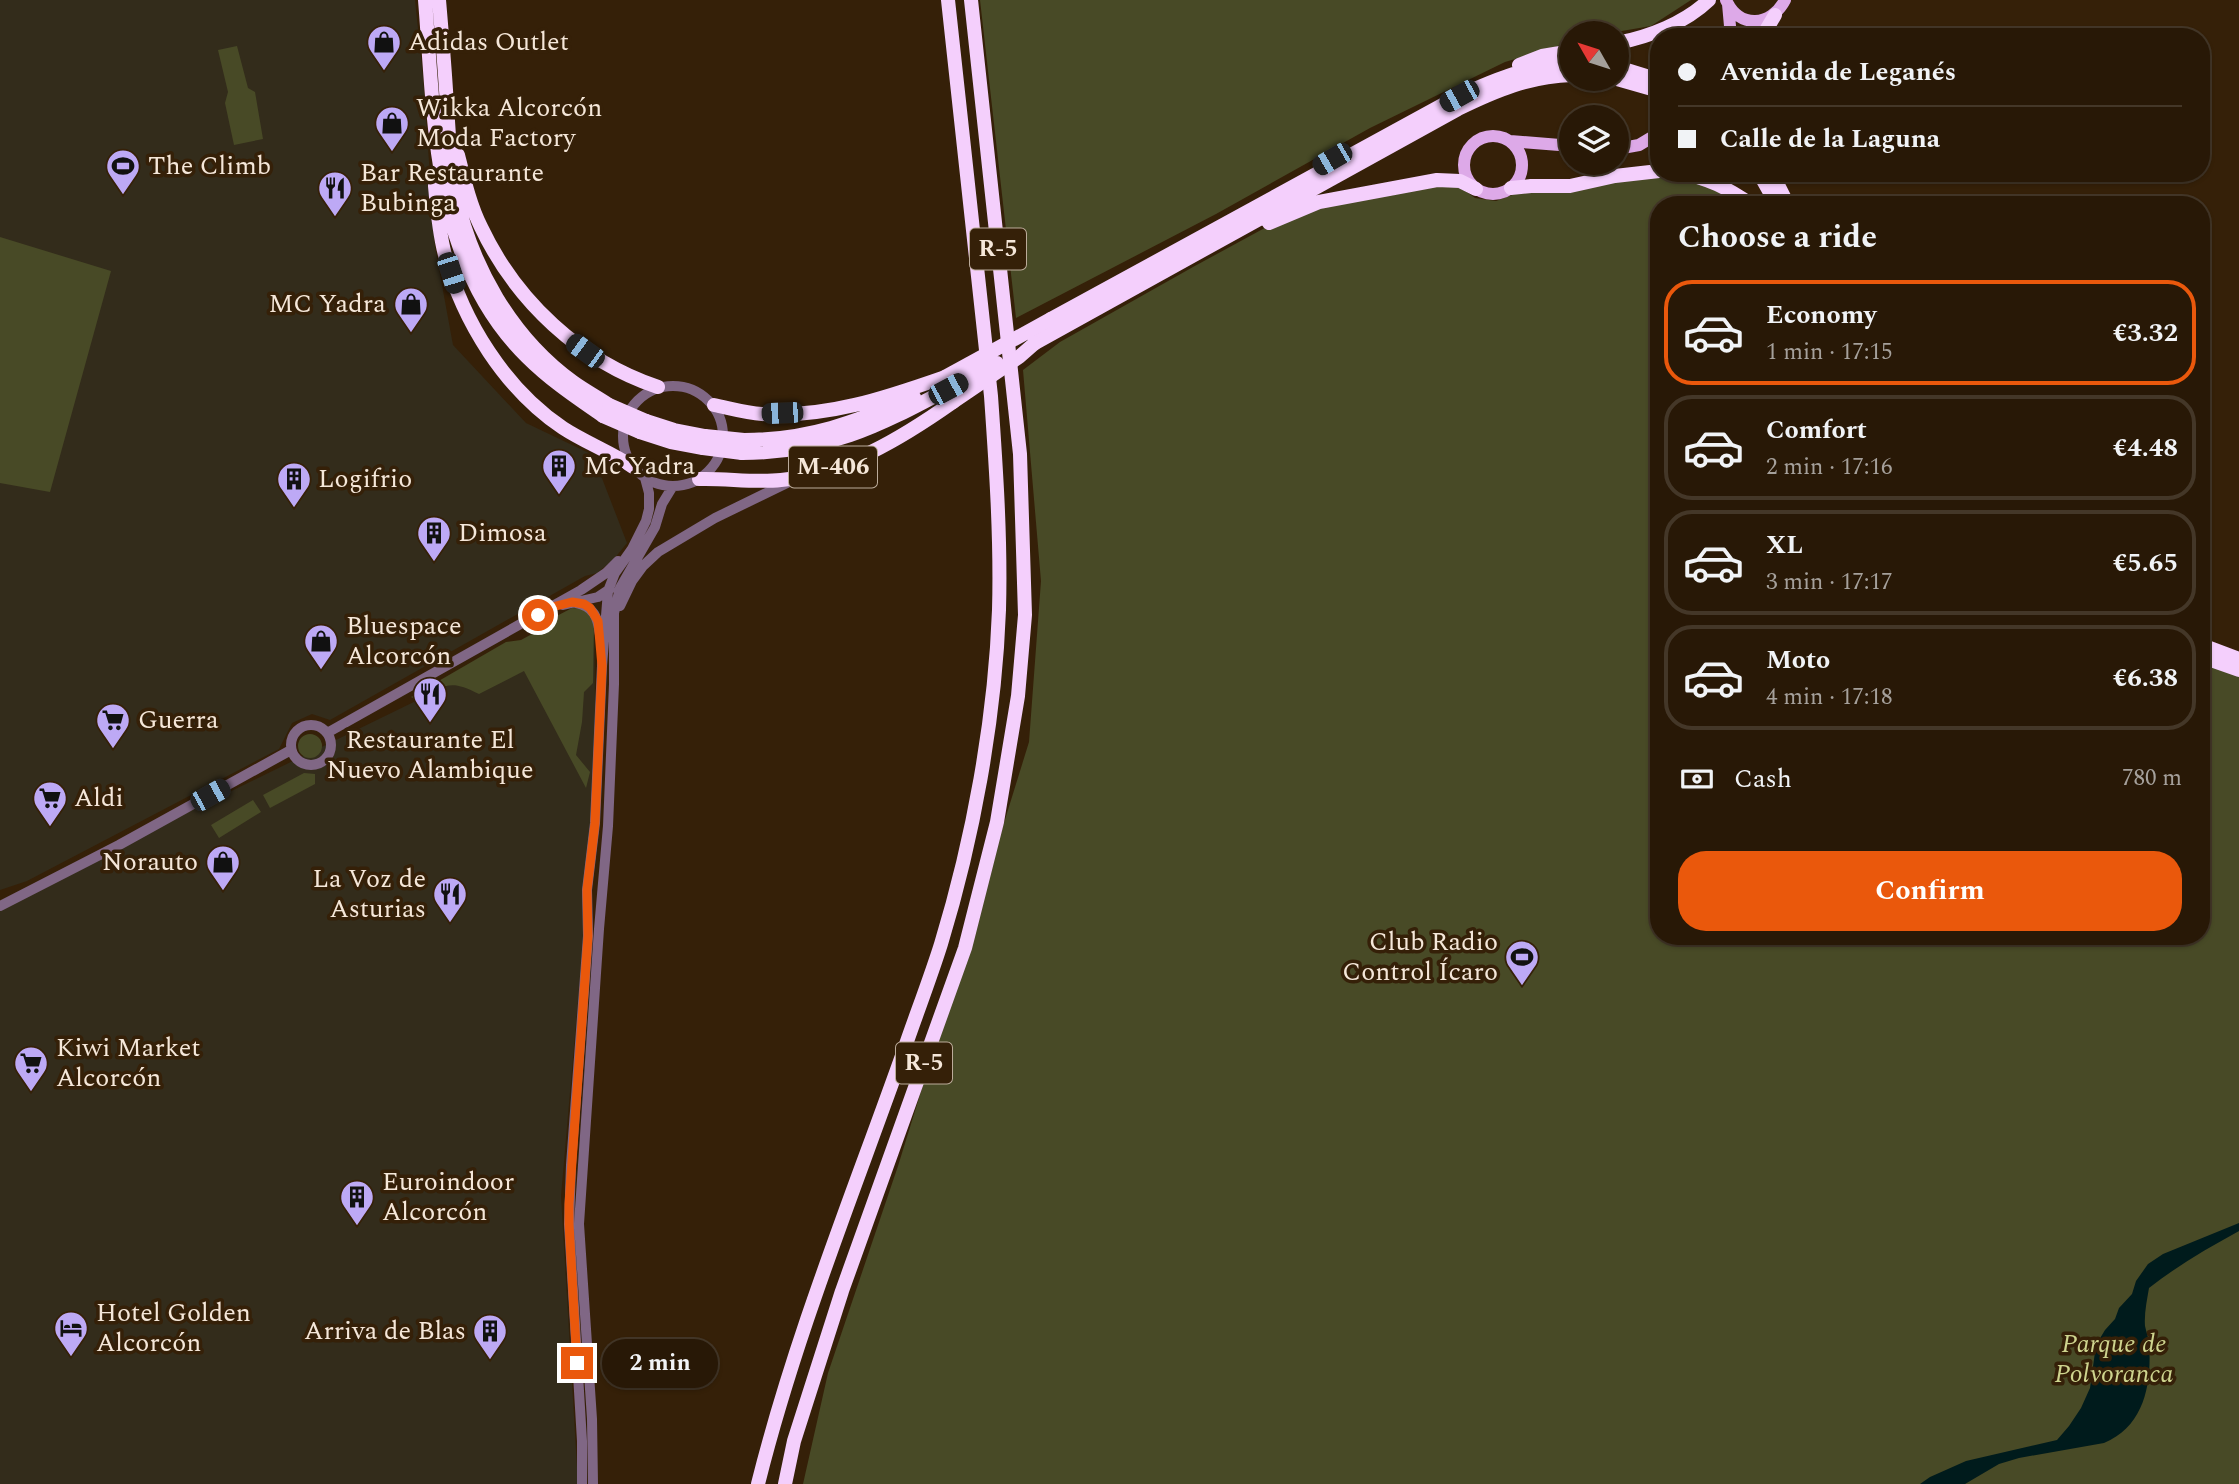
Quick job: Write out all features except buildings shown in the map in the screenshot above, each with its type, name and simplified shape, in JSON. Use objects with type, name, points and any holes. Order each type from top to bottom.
[{"type":"highway","name":"M-406","points":[[425,0],[439,79],[458,156],[480,225],[496,255],[519,290],[545,318],[600,361],[634,379],[658,387]]},
{"type":"highway","name":"M-406","points":[[439,0],[443,190],[452,228],[477,288],[498,323],[526,357],[565,390],[671,442],[743,446],[793,438],[847,424],[916,396],[948,389],[1035,343],[1055,324],[1145,283],[1322,183],[1479,99],[1500,89],[1531,80],[1559,77]]},
{"type":"highway","name":"R-5","points":[[758,1484],[794,1356],[941,943],[974,814],[993,696],[998,618],[996,460],[948,0]]},
{"type":"highway","name":"R-5","points":[[785,1484],[794,1441],[842,1291],[965,948],[997,822],[1018,696],[1025,615],[1020,454],[971,0]]},
{"type":"highway","points":[[1663,28],[1692,14],[1709,0]]},
{"type":"highway","points":[[1767,28],[1775,15]]},
{"type":"highway","points":[[1629,41],[1650,33]]},
{"type":"highway","points":[[1197,240],[1227,219],[1429,104],[1493,74],[1542,56],[1559,53]]},
{"type":"highway","name":"M-406","points":[[699,479],[772,480],[820,472],[883,447],[919,426],[948,389],[1197,240],[1459,96],[1507,75],[1559,65]]},
{"type":"highway","points":[[1629,71],[1650,77]]},
{"type":"highway","name":"M-406","points":[[439,79],[429,117],[432,156],[444,253],[457,293],[502,370],[535,405],[562,427],[633,467]]},
{"type":"highway","points":[[1629,82],[1650,88]]},
{"type":"highway","points":[[1511,188],[1570,186],[1615,176],[1650,172]]},
{"type":"highway","points":[[1145,283],[1181,268],[1294,211],[1320,202],[1437,180],[1460,181],[1476,189]]},
{"type":"highway","points":[[1713,182],[1739,196]]},
{"type":"highway","name":"M-406","points":[[714,405],[761,414],[824,412],[948,389]]},
{"type":"highway","points":[[985,677],[988,651],[998,618]]},
{"type":"highway","points":[[2210,648],[2239,659]]},
{"type":"highway","points":[[2210,660],[2239,670]]},
{"type":"highway","points":[[844,1217],[846,1191],[855,1166]]},
{"type":"highway","points":[[812,1386],[837,1333]]},
{"type":"main road","points":[[1727,2],[1741,18],[1759,21],[1775,15],[1785,0]]},
{"type":"main road","points":[[1727,2],[1730,28]]},
{"type":"main road","points":[[1740,28],[1750,21]]},
{"type":"main road","points":[[1552,144],[1535,153],[1522,168],[1517,183],[1503,193],[1494,195],[1476,189],[1465,174],[1465,156],[1469,148],[1484,137],[1559,145]]},
{"type":"main road","points":[[1629,147],[1650,138]]},
{"type":"main road","points":[[1510,141],[1517,149],[1522,168]]},
{"type":"street","points":[[672,385],[700,392],[714,405],[722,420],[724,437],[721,453],[712,468],[699,479],[687,485],[658,484],[645,478],[633,467],[624,450],[623,430],[628,412],[641,397],[658,387],[672,385]]},
{"type":"street","points":[[614,641],[618,614],[626,592],[643,566],[658,552],[715,518],[778,486],[820,472]]},
{"type":"street","points":[[582,1484],[583,1451],[569,1224],[588,936],[587,890],[595,823],[608,591],[615,573],[641,533],[649,509],[645,478]]},
{"type":"street","points":[[593,1484],[592,1419],[579,1224],[608,826],[614,612],[620,589],[655,527],[666,495],[673,486]]},
{"type":"street","points":[[327,733],[552,607],[606,573],[641,533]]},
{"type":"street","points":[[552,607],[598,597],[608,591],[645,546]]},
{"type":"street","points":[[572,602],[584,604],[596,614],[602,666]]},
{"type":"street","points":[[304,726],[316,726],[327,733],[331,742],[330,749],[321,762],[306,765],[295,758],[291,750],[294,735],[304,726]]},
{"type":"street","points":[[0,906],[119,845],[291,750]]},
{"type":"shaded area","points":[[0,0],[415,0],[435,247],[453,345],[526,423],[593,455],[627,543],[614,559],[597,573],[585,576],[330,720],[312,714],[292,723],[279,749],[27,881],[0,890]]},
{"type":"shaded area","points":[[594,614],[596,792],[561,1196],[578,1484],[0,1484],[0,904]]},
{"type":"green space","points":[[980,0],[1691,0],[1651,26],[1629,30],[1629,21],[1559,21],[1559,46],[1505,62],[1370,128],[1216,214],[1016,318]]},
{"type":"green space","points":[[237,46],[248,88],[255,92],[263,139],[234,145],[225,103],[228,92],[218,50]]},
{"type":"green space","name":"Parque de Polvoranca","points":[[1645,175],[1650,175],[1650,182],[1701,182],[1730,196],[1650,196],[1650,945],[2210,945],[2210,660],[2239,672],[2239,1484],[803,1484],[828,1373],[898,1166],[1029,742],[1041,581],[1023,370],[1060,342],[1193,267],[1272,224],[1315,207],[1435,184],[1460,187],[1475,198],[1496,201],[1529,189]]},
{"type":"green space","points":[[0,237],[111,271],[50,492],[0,483]]},
{"type":"green space","points":[[572,608],[585,609],[594,620],[593,683],[584,692],[576,755],[590,772],[586,788],[524,671],[479,694],[453,685],[417,700],[411,697],[506,642],[521,640],[543,628],[551,619]]},
{"type":"green space","points":[[310,734],[321,741],[322,746],[315,757],[310,758],[299,751],[298,746],[305,735]]},
{"type":"green space","points":[[304,773],[315,774],[315,784],[270,808],[263,795]]},
{"type":"green space","points":[[253,800],[261,812],[219,838],[211,825]]},
{"type":"water","points":[[2239,1223],[2239,1231],[2149,1288],[2145,1321],[2150,1357],[2147,1387],[2137,1414],[2129,1426],[2118,1435],[2104,1443],[1999,1464],[1965,1484],[1920,1484],[1966,1461],[2057,1440],[2081,1408],[2090,1388],[2096,1345],[2115,1319],[2119,1308],[2132,1294],[2136,1281],[2148,1264],[2163,1254]]},
{"type":"place","name":"Adidas Outlet","points":[[384,72]]},
{"type":"place","name":"Wikka Alcorcón Moda Factory","points":[[392,153]]},
{"type":"place","name":"The Climb","points":[[123,196]]},
{"type":"place","name":"Bar Restaurante Bubinga","points":[[335,218]]},
{"type":"place","name":"MC Yadra","points":[[411,334]]},
{"type":"place","name":"Mc Yadra","points":[[559,496]]},
{"type":"place","name":"Logifrio","points":[[294,509]]},
{"type":"place","name":"Dimosa","points":[[434,563]]},
{"type":"place","name":"Bluespace Alcorcón","points":[[321,671]]},
{"type":"place","name":"Restaurante El Nuevo Alambique","points":[[430,724]]},
{"type":"place","name":"Guerra","points":[[113,750]]},
{"type":"place","name":"Aldi","points":[[50,828]]},
{"type":"place","name":"Norauto","points":[[223,892]]},
{"type":"place","name":"La Voz de Asturias","points":[[450,924]]},
{"type":"place","name":"Club Radio Control Ícaro","points":[[1522,987]]},
{"type":"place","name":"Kiwi Market Alcorcón","points":[[31,1093]]},
{"type":"place","name":"Euroindoor Alcorcón","points":[[357,1227]]},
{"type":"place","name":"Hotel Golden Alcorcón","points":[[71,1358]]},
{"type":"place","name":"Arriva de Blas","points":[[490,1361]]},
{"type":"route","points":[[538,615],[552,607],[572,602],[590,608],[598,621],[602,666],[595,823],[587,890],[588,936],[569,1204],[577,1363]]}]
